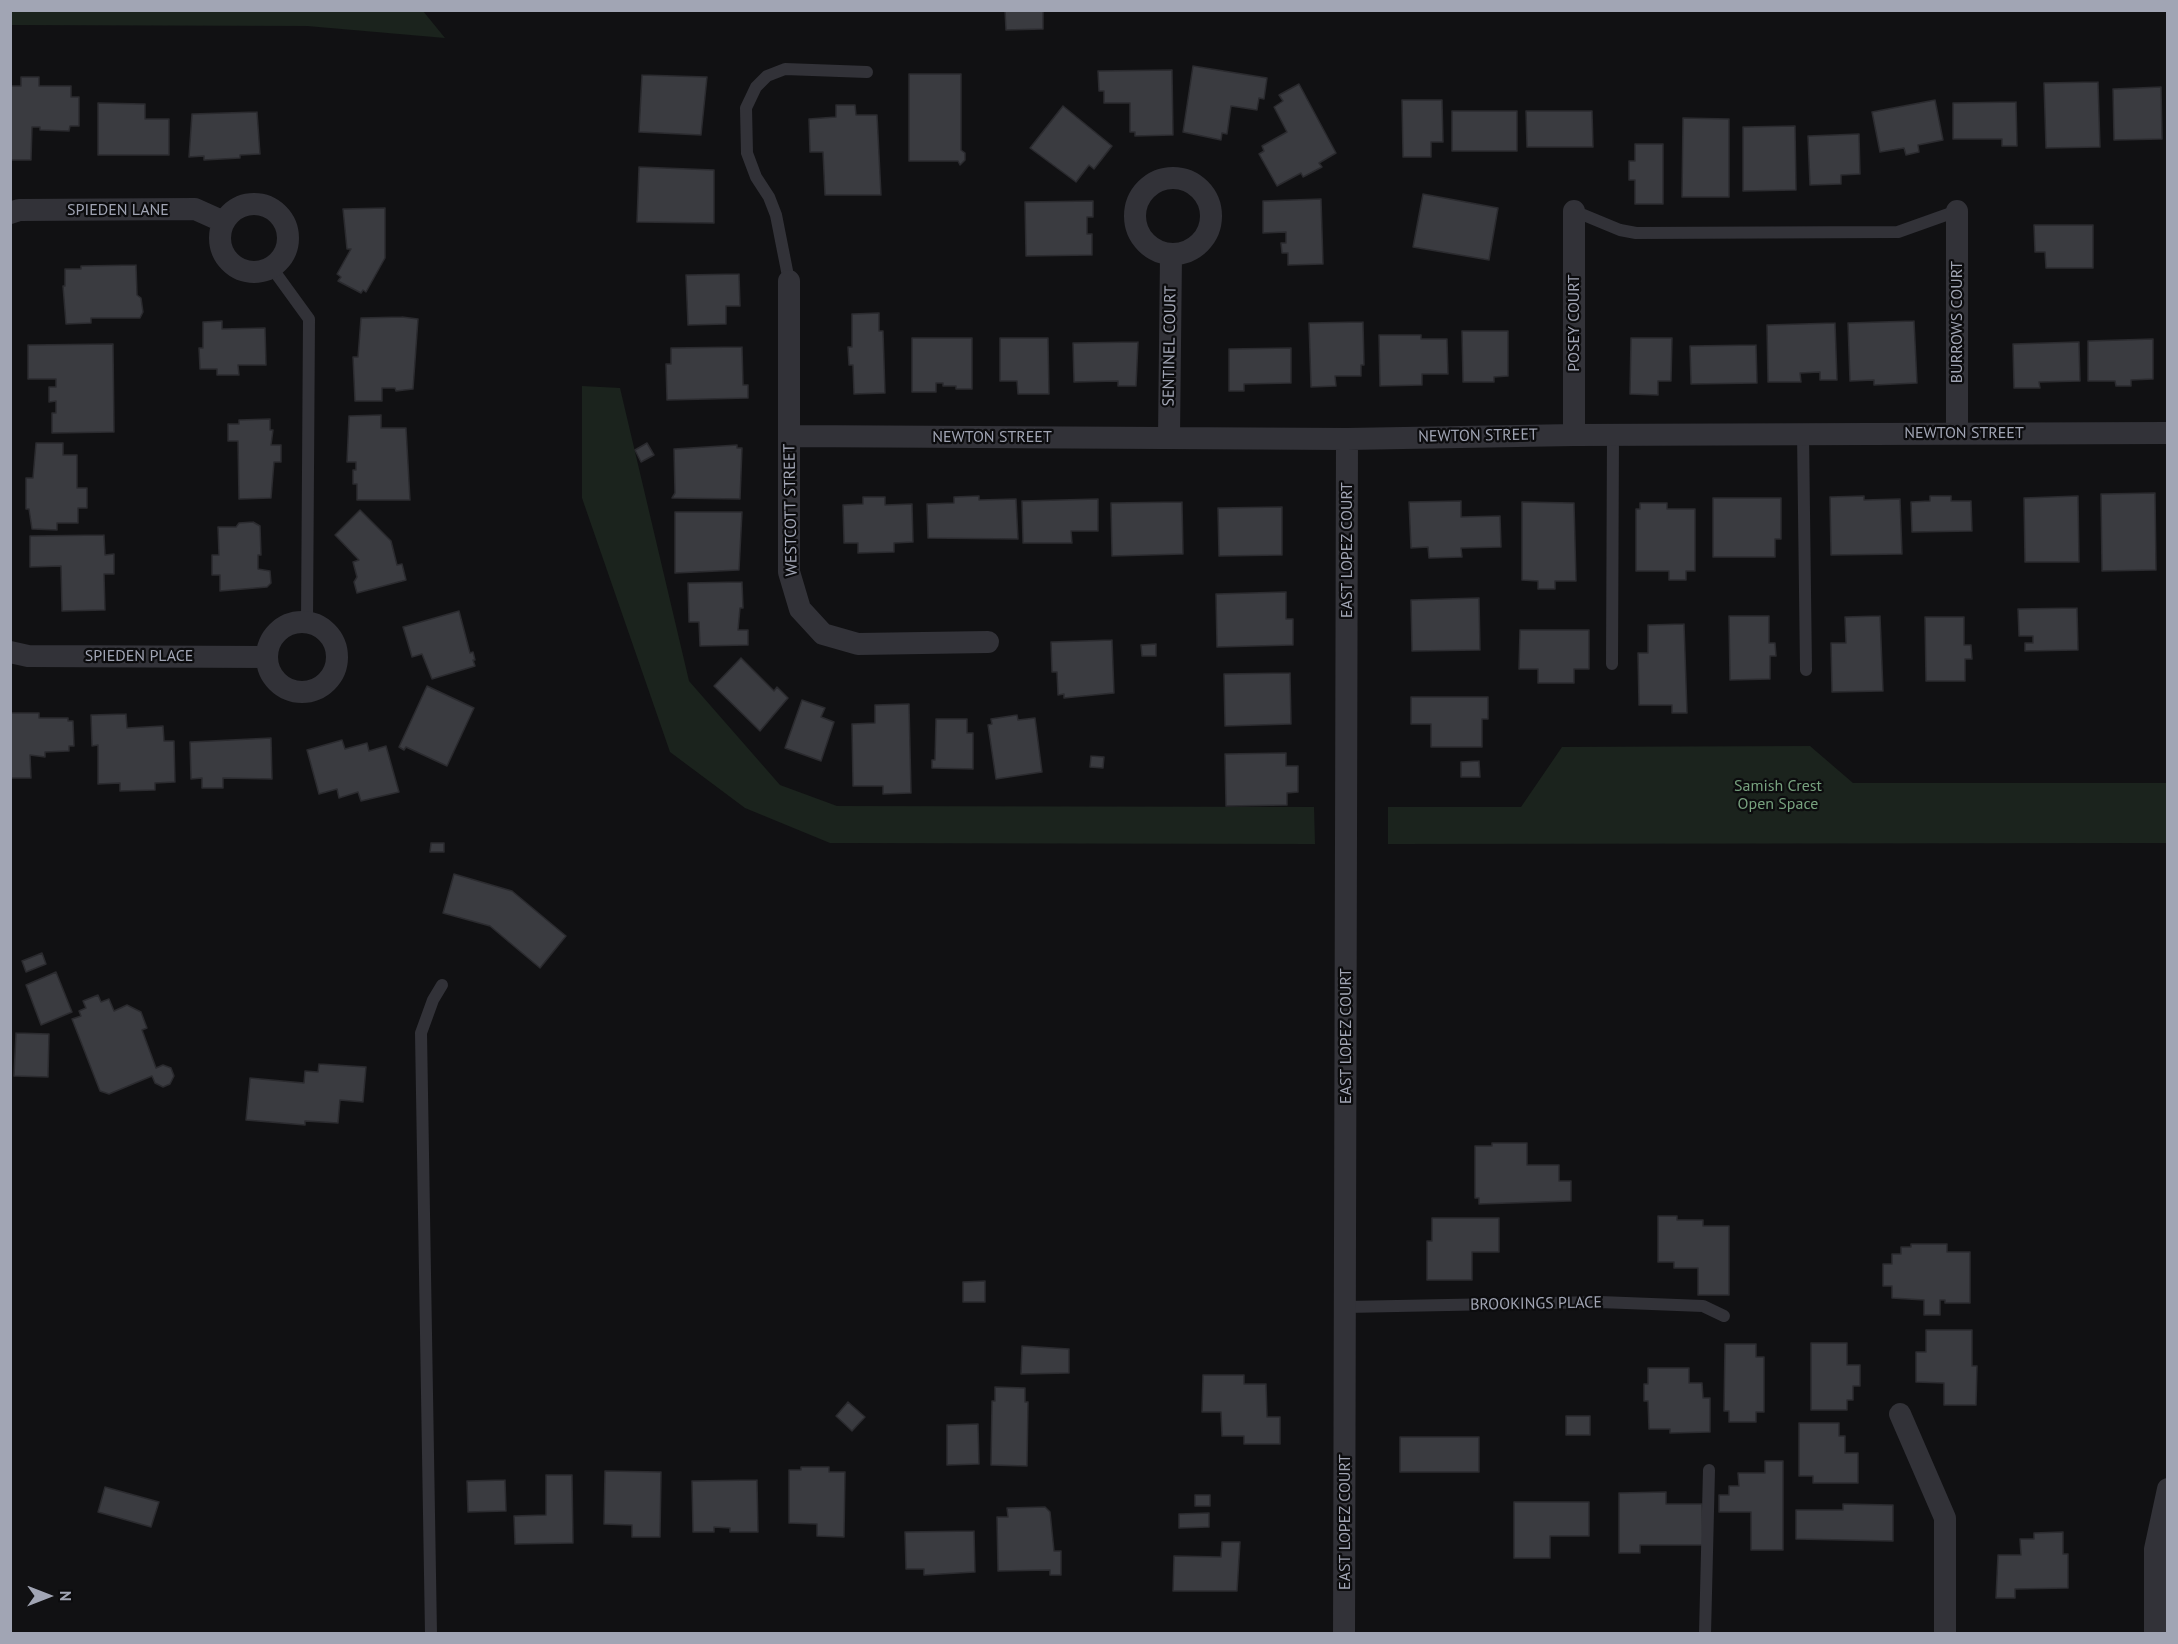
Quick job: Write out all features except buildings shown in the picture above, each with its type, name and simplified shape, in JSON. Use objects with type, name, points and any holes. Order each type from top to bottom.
[{"type":"street","points":[[255,204],[268,207],[279,215],[286,226],[288,239],[285,252],[272,268],[253,273],[240,270],[229,262],[222,250],[220,237],[224,222],[242,206],[255,204]]},
{"type":"street","name":"SPIEDEN LANE","points":[[10,213],[19,210],[195,209],[224,222]]},
{"type":"street","name":"POSEY COURT","points":[[1574,211],[1574,435]]},
{"type":"street","name":"BURROWS COURT","points":[[1957,211],[1957,432]]},
{"type":"street","name":"SENTINEL COURT","points":[[1169,437],[1171,255]]},
{"type":"street","name":"WESTCOTT STREET","points":[[789,281],[789,572],[800,609],[823,633],[858,644],[988,642]]},
{"type":"street","name":"NEWTON STREET","points":[[789,436],[1347,439],[1803,433],[2168,433]]},
{"type":"street","name":"EAST LOPEZ COURT","points":[[1344,1634],[1347,439]]},
{"type":"street","points":[[308,621],[327,632],[334,643],[335,663],[327,681],[315,689],[302,692],[288,689],[277,682],[269,670],[267,657],[269,644],[277,632],[288,624],[308,621]]},
{"type":"street","name":"SPIEDEN PLACE","points":[[10,652],[28,656],[267,657]]},
{"type":"street","points":[[1900,1414],[1945,1518],[1945,1634]]},
{"type":"street","points":[[2155,1634],[2155,1549],[2168,1489]]},
{"type":"lane","points":[[789,281],[776,216],[747,153],[746,108],[756,87],[767,76],[785,69],[867,72]]},
{"type":"lane","points":[[1574,211],[1620,230],[1636,233],[1898,232],[1957,211]]},
{"type":"lane","points":[[272,268],[309,319],[308,621]]},
{"type":"lane","points":[[1803,433],[1806,670]]},
{"type":"lane","points":[[1612,664],[1614,435]]},
{"type":"lane","points":[[431,1634],[421,1033],[433,999],[442,985]]},
{"type":"lane","name":"BROOKINGS PLACE","points":[[1346,1307],[1600,1302],[1703,1306],[1724,1316]]},
{"type":"lane","points":[[1705,1634],[1708,1470]]},
{"type":"green space","points":[[11,10],[423,11],[445,38],[307,26],[11,25]]},
{"type":"green space","points":[[582,386],[620,388],[689,681],[780,785],[837,806],[1314,807],[1315,844],[830,843],[745,808],[670,752],[582,498]]},
{"type":"green space","name":"Samish Crest Open Space","points":[[1810,746],[1853,783],[2167,783],[2167,843],[1388,844],[1388,807],[1521,807],[1562,747]]}]
